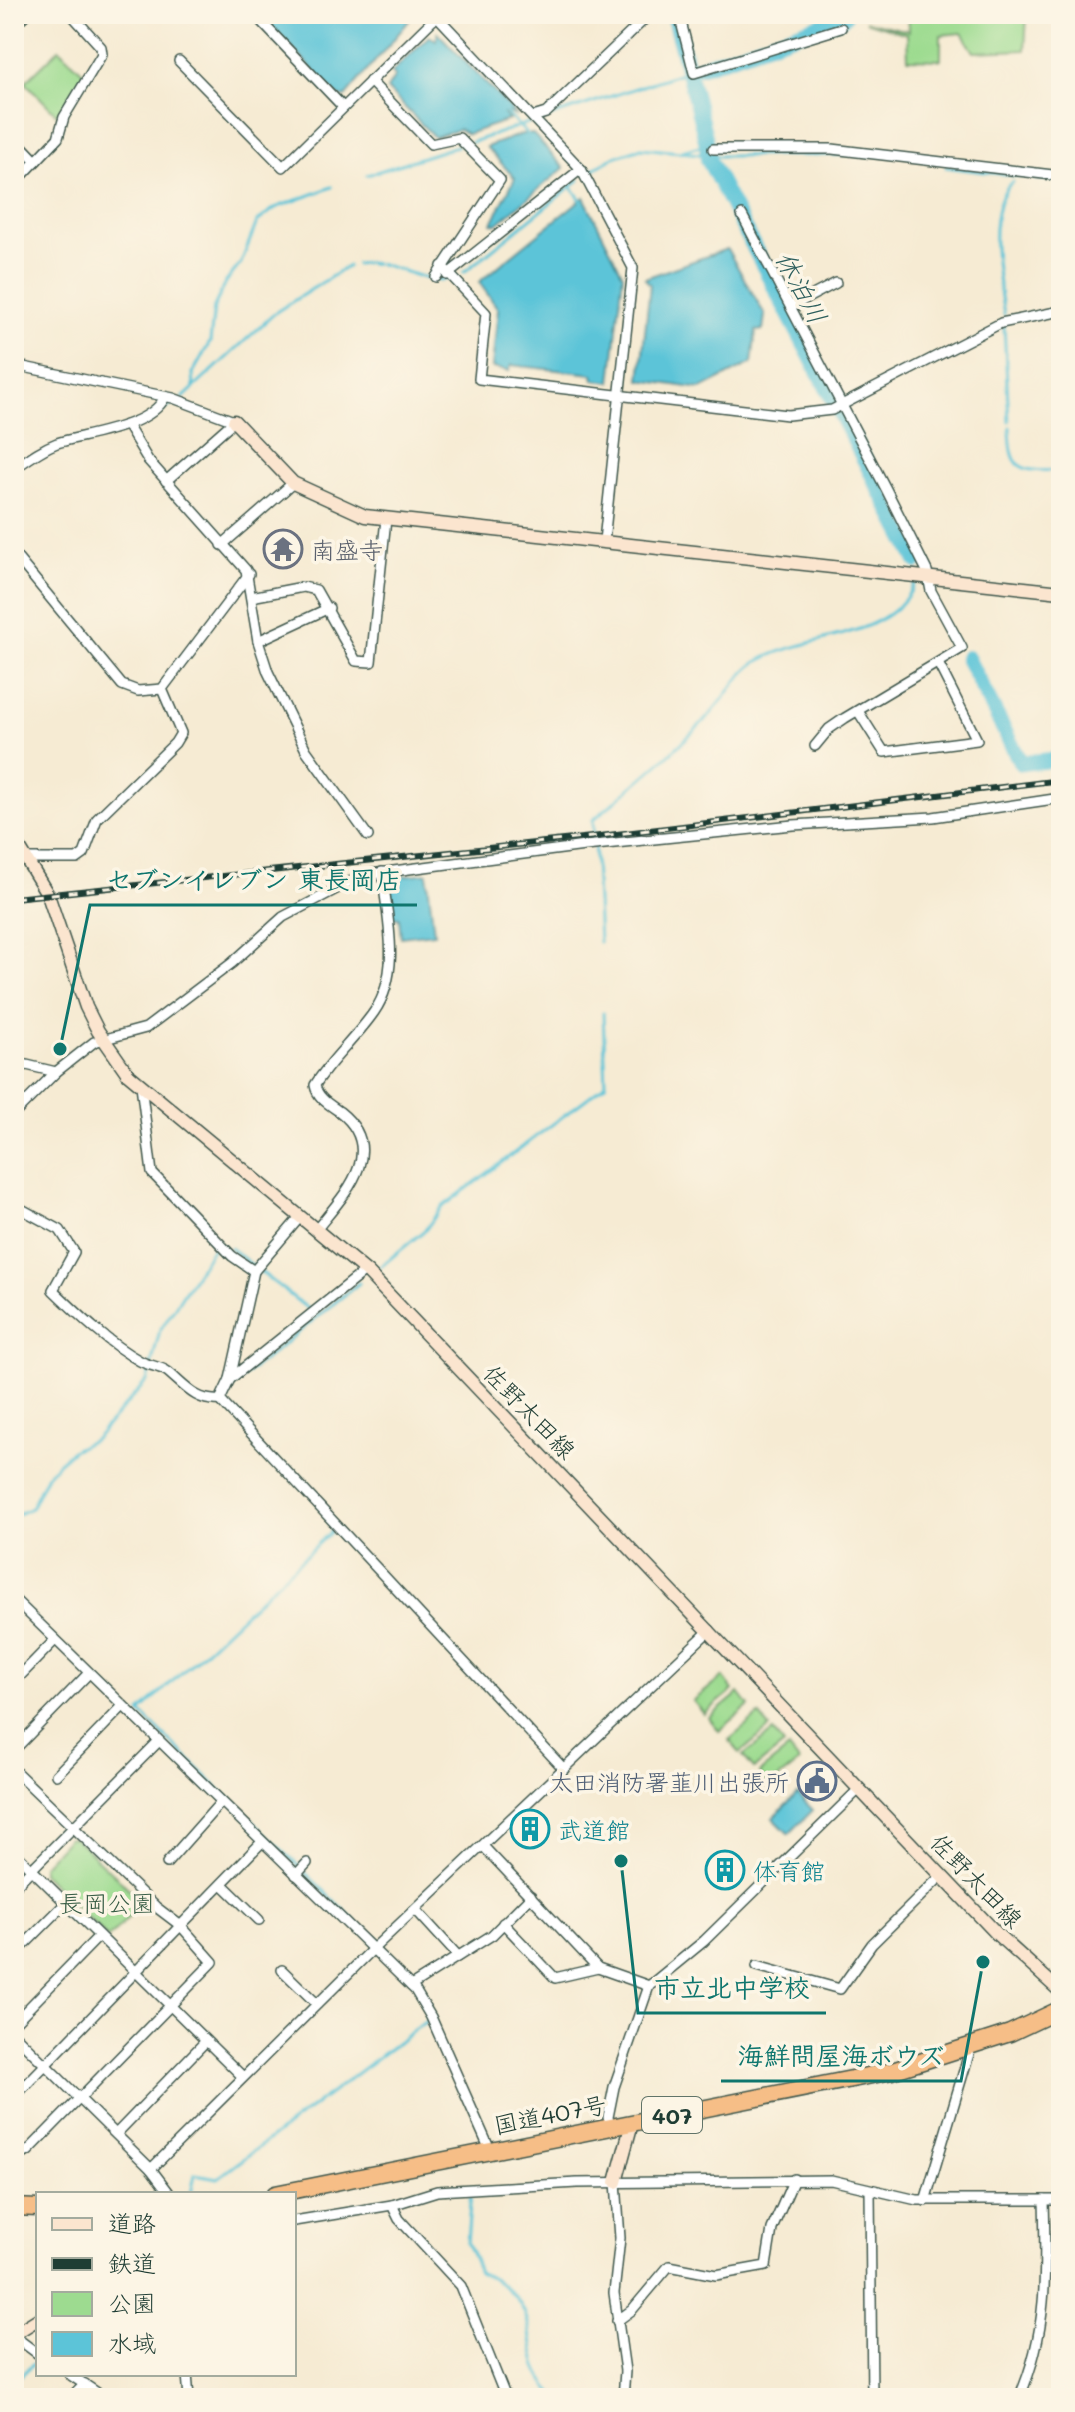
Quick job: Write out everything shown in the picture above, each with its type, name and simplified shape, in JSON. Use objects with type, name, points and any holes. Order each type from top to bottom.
[{"type":"highway","name":"国道407号","points":[[285,2192],[873,2075],[971,2047],[1061,2009]]},
{"type":"highway","points":[[14,2207],[36,2208]]},
{"type":"main road","points":[[234,421],[293,483],[355,513],[386,519],[1061,592]]},
{"type":"main road","name":"佐野太田線","points":[[14,839],[48,895],[86,1007],[103,1038],[141,1085],[365,1271],[999,1936],[1061,1992]]},
{"type":"main road","points":[[616,2182],[632,2123]]},
{"type":"main road","points":[[14,2335],[36,2320]]},
{"type":"street","points":[[14,25],[26,14]]},
{"type":"street","points":[[14,184],[58,138],[64,117],[102,54],[101,47],[71,14]]},
{"type":"street","points":[[254,14],[343,107]]},
{"type":"street","points":[[533,117],[546,113],[650,14]]},
{"type":"street","points":[[679,14],[694,73],[841,28]]},
{"type":"street","points":[[179,61],[283,167],[437,15],[581,169],[634,274],[604,541]]},
{"type":"street","points":[[370,81],[431,144],[459,138],[500,180],[436,277],[452,273],[581,169]]},
{"type":"street","points":[[14,138],[36,161]]},
{"type":"street","points":[[713,149],[859,151],[1061,176]]},
{"type":"street","points":[[742,215],[792,306],[838,407],[929,578],[931,591],[962,648],[829,729],[815,746]]},
{"type":"street","points":[[452,273],[486,313],[479,379],[788,415],[838,407],[1001,323],[1061,311]]},
{"type":"street","points":[[792,306],[836,283]]},
{"type":"street","points":[[14,365],[165,397],[196,405],[234,421],[166,481]]},
{"type":"street","points":[[14,469],[44,448],[127,425],[162,404],[165,397]]},
{"type":"street","points":[[127,425],[141,450],[166,481],[249,574],[258,641],[268,672],[306,750],[368,836]]},
{"type":"street","points":[[222,545],[293,483]]},
{"type":"street","points":[[251,597],[309,587],[329,608],[356,661],[371,662],[386,519]]},
{"type":"street","points":[[14,554],[122,685],[138,691],[162,689],[249,574]]},
{"type":"street","points":[[258,641],[329,608]]},
{"type":"street","points":[[858,711],[884,752],[977,740],[938,663]]},
{"type":"street","points":[[26,859],[77,859],[84,854],[97,819],[175,743],[181,733],[162,689]]},
{"type":"street","points":[[14,1114],[56,1072],[103,1038],[146,1028],[232,963],[283,917],[363,875],[654,839],[933,817],[1061,798]]},
{"type":"street","points":[[316,1230],[352,1184],[361,1163],[358,1140],[349,1119],[318,1095],[315,1085],[375,1011],[387,987],[391,951],[382,872]]},
{"type":"street","points":[[14,1062],[56,1072]]},
{"type":"street","points":[[141,1085],[152,1173],[232,1256],[256,1268]]},
{"type":"street","points":[[14,1205],[60,1230],[74,1252],[53,1290],[141,1361],[168,1372],[185,1390],[208,1401],[220,1400]]},
{"type":"street","points":[[220,1400],[230,1379],[256,1268],[300,1217]]},
{"type":"street","points":[[230,1379],[365,1271]]},
{"type":"street","points":[[220,1400],[564,1769]]},
{"type":"street","points":[[14,1599],[411,1986],[431,2017],[490,2150]]},
{"type":"street","points":[[151,2169],[373,1949],[710,1630]]},
{"type":"street","points":[[14,1682],[55,1640]]},
{"type":"street","points":[[14,1750],[88,1674]]},
{"type":"street","points":[[56,1775],[123,1706]]},
{"type":"street","points":[[14,1887],[159,1741]]},
{"type":"street","points":[[14,1770],[156,1907],[181,1926],[213,1962],[28,2151],[18,2153],[14,2149]]},
{"type":"street","points":[[610,2127],[608,2117],[614,2087],[649,1986],[704,1941],[859,1789]]},
{"type":"street","points":[[167,1863],[221,1802]]},
{"type":"street","points":[[14,2097],[262,1842]]},
{"type":"street","points":[[483,1846],[598,1968],[649,1986]]},
{"type":"street","points":[[14,1852],[242,2076]]},
{"type":"street","points":[[296,1875],[307,1863]]},
{"type":"street","points":[[757,1966],[840,1989],[872,1944],[942,1875]]},
{"type":"street","points":[[222,1884],[259,1920]]},
{"type":"street","points":[[411,1986],[503,1923],[531,1896]]},
{"type":"street","points":[[14,1955],[66,1903]]},
{"type":"street","points":[[416,1910],[458,1956]]},
{"type":"street","points":[[503,1923],[555,1978],[598,1968]]},
{"type":"street","points":[[14,2023],[99,1936]]},
{"type":"street","points":[[282,1970],[317,2004]]},
{"type":"street","points":[[14,2034],[151,2169],[168,2192]]},
{"type":"street","points":[[116,2134],[206,2041]]},
{"type":"street","points":[[925,2201],[971,2047]]},
{"type":"street","points":[[617,2321],[632,2310],[669,2266],[716,2275],[766,2266],[772,2229],[794,2179]]},
{"type":"street","points":[[296,2221],[392,2205],[437,2191],[460,2188],[616,2182],[831,2180],[925,2201],[1061,2200]]},
{"type":"street","points":[[616,2182],[620,2238],[614,2293],[625,2371],[623,2398]]},
{"type":"street","points":[[870,2190],[872,2398]]},
{"type":"street","points":[[1019,2398],[1032,2367],[1042,2327],[1044,2200]]},
{"type":"street","points":[[392,2205],[399,2219],[461,2286],[506,2398]]},
{"type":"street","points":[[14,2335],[36,2352]]},
{"type":"street","points":[[72,2376],[105,2398]]},
{"type":"street","points":[[187,2376],[189,2398]]},
{"type":"street","points":[[71,2398],[85,2384]]},
{"type":"green space","points":[[908,14],[1027,14],[1025,50],[974,52],[962,33],[941,35],[941,60],[908,59],[907,34],[865,21],[909,31]]},
{"type":"green space","points":[[59,49],[85,74],[60,113],[56,114],[25,82]]},
{"type":"green space","points":[[723,1677],[733,1690],[704,1714],[693,1701]]},
{"type":"green space","points":[[739,1693],[749,1706],[719,1731],[709,1718]]},
{"type":"green space","points":[[759,1715],[770,1728],[740,1753],[729,1740]]},
{"type":"green space","points":[[773,1732],[784,1745],[754,1769],[743,1756]]},
{"type":"green space","points":[[789,1749],[799,1762],[769,1786],[759,1773]]},
{"type":"green space","name":"長岡公園","points":[[69,1837],[75,1838],[143,1902],[108,1938],[42,1873],[42,1866]]},
{"type":"water","points":[[260,14],[410,14],[409,21],[345,97],[339,97]]},
{"type":"water","points":[[438,33],[517,116],[508,112],[504,114],[509,120],[467,134],[459,129],[434,137],[387,89],[395,76],[392,72],[429,36],[436,40]]},
{"type":"water","points":[[522,134],[533,134],[564,168],[497,224],[492,223],[515,178],[486,147]]},
{"type":"water","points":[[584,197],[623,275],[611,382],[594,380],[593,374],[511,365],[509,371],[492,368],[498,309],[479,282]]},
{"type":"water","points":[[727,249],[765,315],[763,330],[756,331],[752,363],[701,389],[640,380],[650,285],[645,278]]},
{"type":"water","points":[[427,873],[434,933],[401,937],[399,918],[393,918],[389,881],[393,877]]},
{"type":"water","points":[[797,1794],[813,1810],[789,1834],[773,1818]]},
{"type":"waterway","name":"休泊川","points":[[673,14],[707,144],[708,159],[917,561]]},
{"type":"waterway","points":[[844,17],[847,14]]},
{"type":"waterway","points":[[700,67],[844,17]]},
{"type":"waterway","points":[[546,118],[687,71]]},
{"type":"waterway","points":[[505,112],[531,138]]},
{"type":"waterway","points":[[472,142],[528,123]]},
{"type":"waterway","points":[[682,151],[707,144]]},
{"type":"waterway","points":[[367,175],[457,146]]},
{"type":"waterway","points":[[589,172],[614,157],[641,148],[719,156],[844,155]]},
{"type":"waterway","points":[[946,167],[1025,177]]},
{"type":"waterway","points":[[1035,179],[1061,181]]},
{"type":"waterway","points":[[464,272],[579,180]]},
{"type":"waterway","points":[[1004,314],[996,264],[995,227],[1003,194],[1012,182]]},
{"type":"waterway","points":[[569,183],[581,200]]},
{"type":"waterway","points":[[194,388],[193,373],[210,342],[214,307],[226,282],[241,263],[257,222],[275,208],[332,187]]},
{"type":"waterway","points":[[356,264],[368,263],[426,278],[449,279]]},
{"type":"waterway","points":[[183,398],[276,312],[348,266]]},
{"type":"waterway","points":[[1004,326],[1009,421]]},
{"type":"waterway","points":[[149,419],[176,402]]},
{"type":"waterway","points":[[1010,427],[1012,453],[1020,466],[1035,470],[1061,470]]},
{"type":"waterway","points":[[65,445],[120,432]]},
{"type":"waterway","points":[[599,942],[593,820],[694,731],[757,662],[868,626],[888,615],[904,600],[916,580]]},
{"type":"waterway","name":"休泊川","points":[[967,658],[1021,763],[1061,759]]},
{"type":"waterway","points":[[380,1267],[426,1229],[441,1208],[606,1084],[603,1013]]},
{"type":"waterway","points":[[14,1516],[31,1508],[47,1475],[73,1450],[95,1439],[147,1381],[160,1330],[214,1246]]},
{"type":"waterway","points":[[230,1248],[312,1312]]},
{"type":"waterway","points":[[227,1402],[231,1387],[359,1283]]},
{"type":"waterway","points":[[336,1527],[140,1712],[354,1920]]},
{"type":"waterway","points":[[191,2192],[195,2174],[218,2178],[429,2019]]},
{"type":"waterway","points":[[471,2191],[467,2243],[479,2272],[517,2300],[530,2330],[535,2361],[541,2377],[553,2392],[553,2398]]},
{"type":"waterway","points":[[14,2381],[36,2362]]},
{"type":"railway","points":[[14,898],[592,837],[1061,780]]},
{"type":"place","name":"南盛寺","points":[[283,549]]},
{"type":"place","name":"セブンイレブン 東長岡店","points":[[60,1049]]},
{"type":"place","name":"太田消防署韮川出張所","points":[[817,1781]]},
{"type":"place","name":"武道館","points":[[530,1829]]},
{"type":"place","name":"市立北中学校","points":[[621,1861]]},
{"type":"place","name":"体育館","points":[[725,1870]]},
{"type":"place","name":"海鮮問屋海ボウズ","points":[[983,1962]]}]
